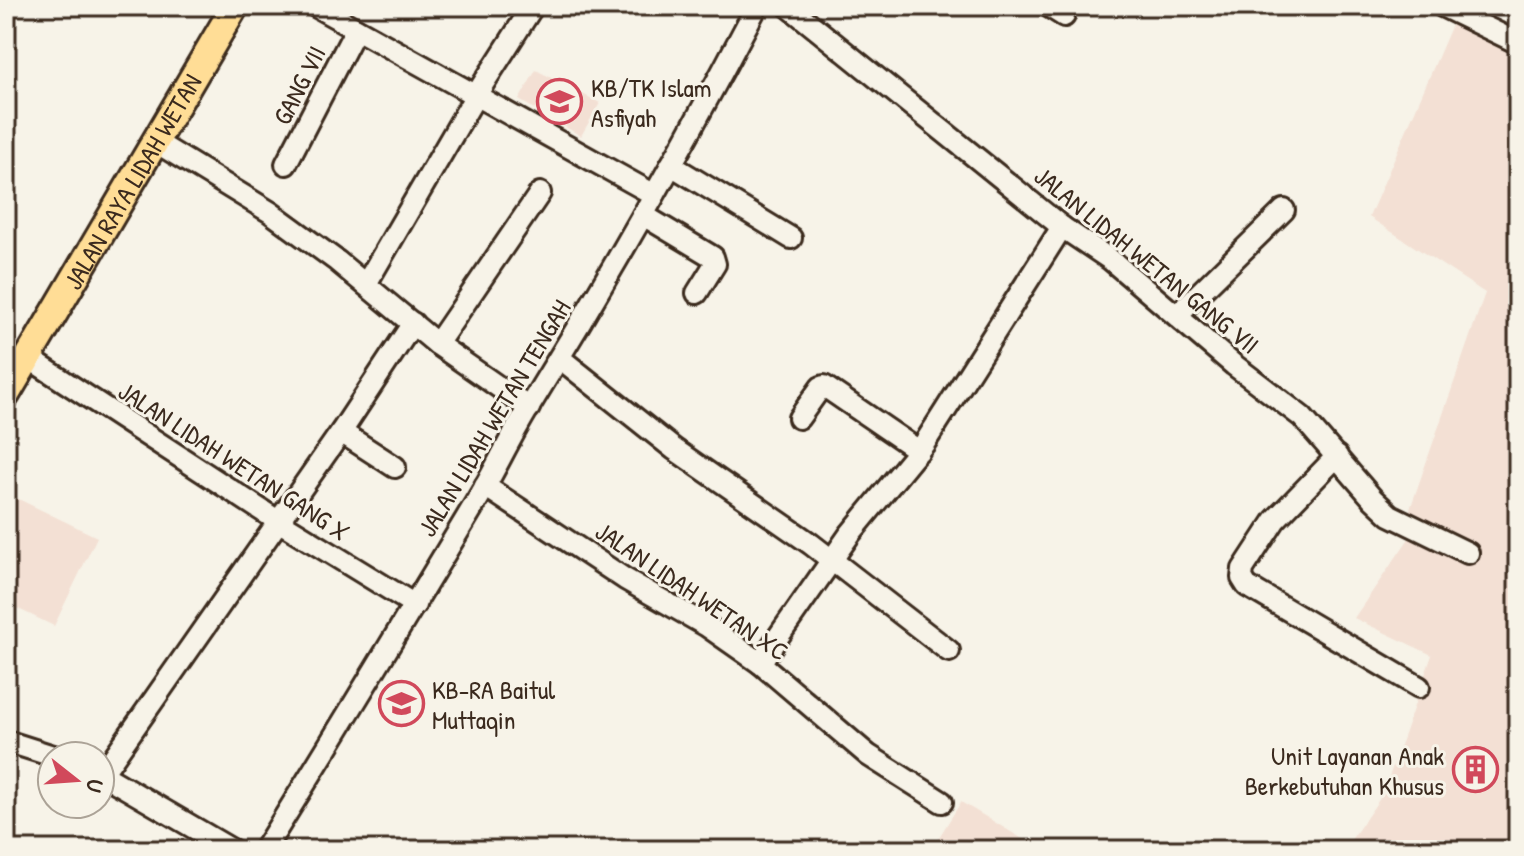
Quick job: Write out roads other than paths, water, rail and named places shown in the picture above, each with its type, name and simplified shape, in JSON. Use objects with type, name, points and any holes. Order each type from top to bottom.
[{"type":"main road","name":"JALAN RAYA LIDAH WETAN","points":[[6,395],[17,362],[235,6]]},
{"type":"street","points":[[315,6],[653,194]]},
{"type":"street","points":[[366,284],[476,95],[533,6]]},
{"type":"street","name":"JALAN LIDAH WETAN TENGAH","points":[[264,850],[561,359],[757,6]]},
{"type":"street","name":"JALAN LIDAH WETAN GANG VII","points":[[788,6],[1062,227],[1111,260],[1234,365],[1302,417],[1390,515],[1468,553]]},
{"type":"street","points":[[1442,6],[1518,43]]},
{"type":"street","name":"GANG VII","points":[[286,164],[356,29]]},
{"type":"street","points":[[154,141],[270,212],[366,284],[437,344],[529,408]]},
{"type":"street","points":[[671,165],[791,238]]},
{"type":"street","points":[[437,344],[540,193]]},
{"type":"street","points":[[1177,315],[1284,210]]},
{"type":"street","points":[[643,215],[713,257],[715,264],[697,293]]},
{"type":"street","points":[[760,663],[884,491],[919,451],[1062,227]]},
{"type":"street","points":[[116,753],[341,432],[413,323]]},
{"type":"street","points":[[561,359],[674,449],[832,561],[949,651]]},
{"type":"street","name":"JALAN LIDAH WETAN GANG X","points":[[17,362],[415,605]]},
{"type":"street","points":[[799,418],[824,386],[919,451]]},
{"type":"street","points":[[341,432],[395,467]]},
{"type":"street","points":[[1337,456],[1275,520],[1243,569],[1242,578],[1247,586],[1419,687]]},
{"type":"street","name":"JALAN LIDAH WETAN XC","points":[[485,486],[625,579],[681,610],[760,663],[868,755],[942,802]]},
{"type":"street","points":[[6,741],[36,751]]},
{"type":"street","points":[[116,783],[232,850]]},
{"type":"place","name":"KB/TK Islam Asfiyah","points":[[560,102]]},
{"type":"place","name":"KB-RA Baitul Muttaqin","points":[[401,704]]},
{"type":"place","name":"Unit Layanan Anak Berkebutuhan Khusus","points":[[1475,770]]}]
